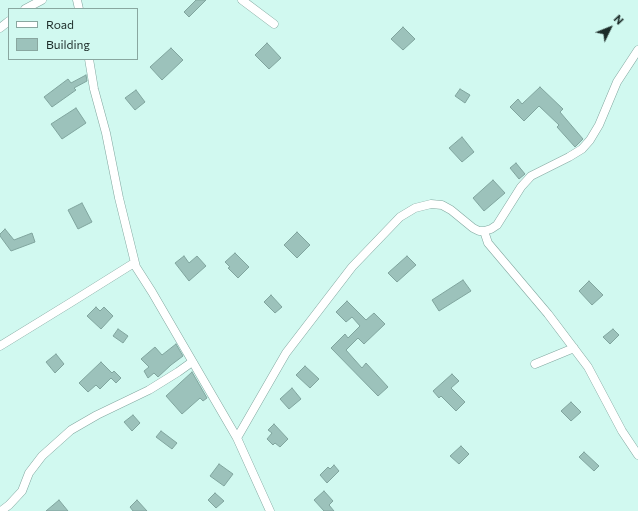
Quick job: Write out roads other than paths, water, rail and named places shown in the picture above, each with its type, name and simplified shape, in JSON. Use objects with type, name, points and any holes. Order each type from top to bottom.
[{"type":"street","points":[[27,8],[42,0]]},
{"type":"street","points":[[242,0],[274,24]]},
{"type":"street","points":[[0,28],[8,22]]},
{"type":"street","points":[[237,438],[286,353],[352,267],[400,217],[415,208],[431,204],[442,205],[451,210],[479,231],[491,229],[497,225],[521,187],[531,176],[569,157],[582,149],[590,140],[599,125],[617,82],[638,50]]},
{"type":"street","points":[[89,60],[94,89],[106,133],[134,263],[237,438],[270,511]]},
{"type":"street","points":[[484,231],[488,243],[548,314],[588,367],[622,431],[638,455]]},
{"type":"street","points":[[0,346],[134,263]]},
{"type":"street","points":[[535,364],[574,348]]},
{"type":"street","points":[[1,511],[22,491],[29,472],[42,456],[70,430],[156,386],[192,362]]}]
